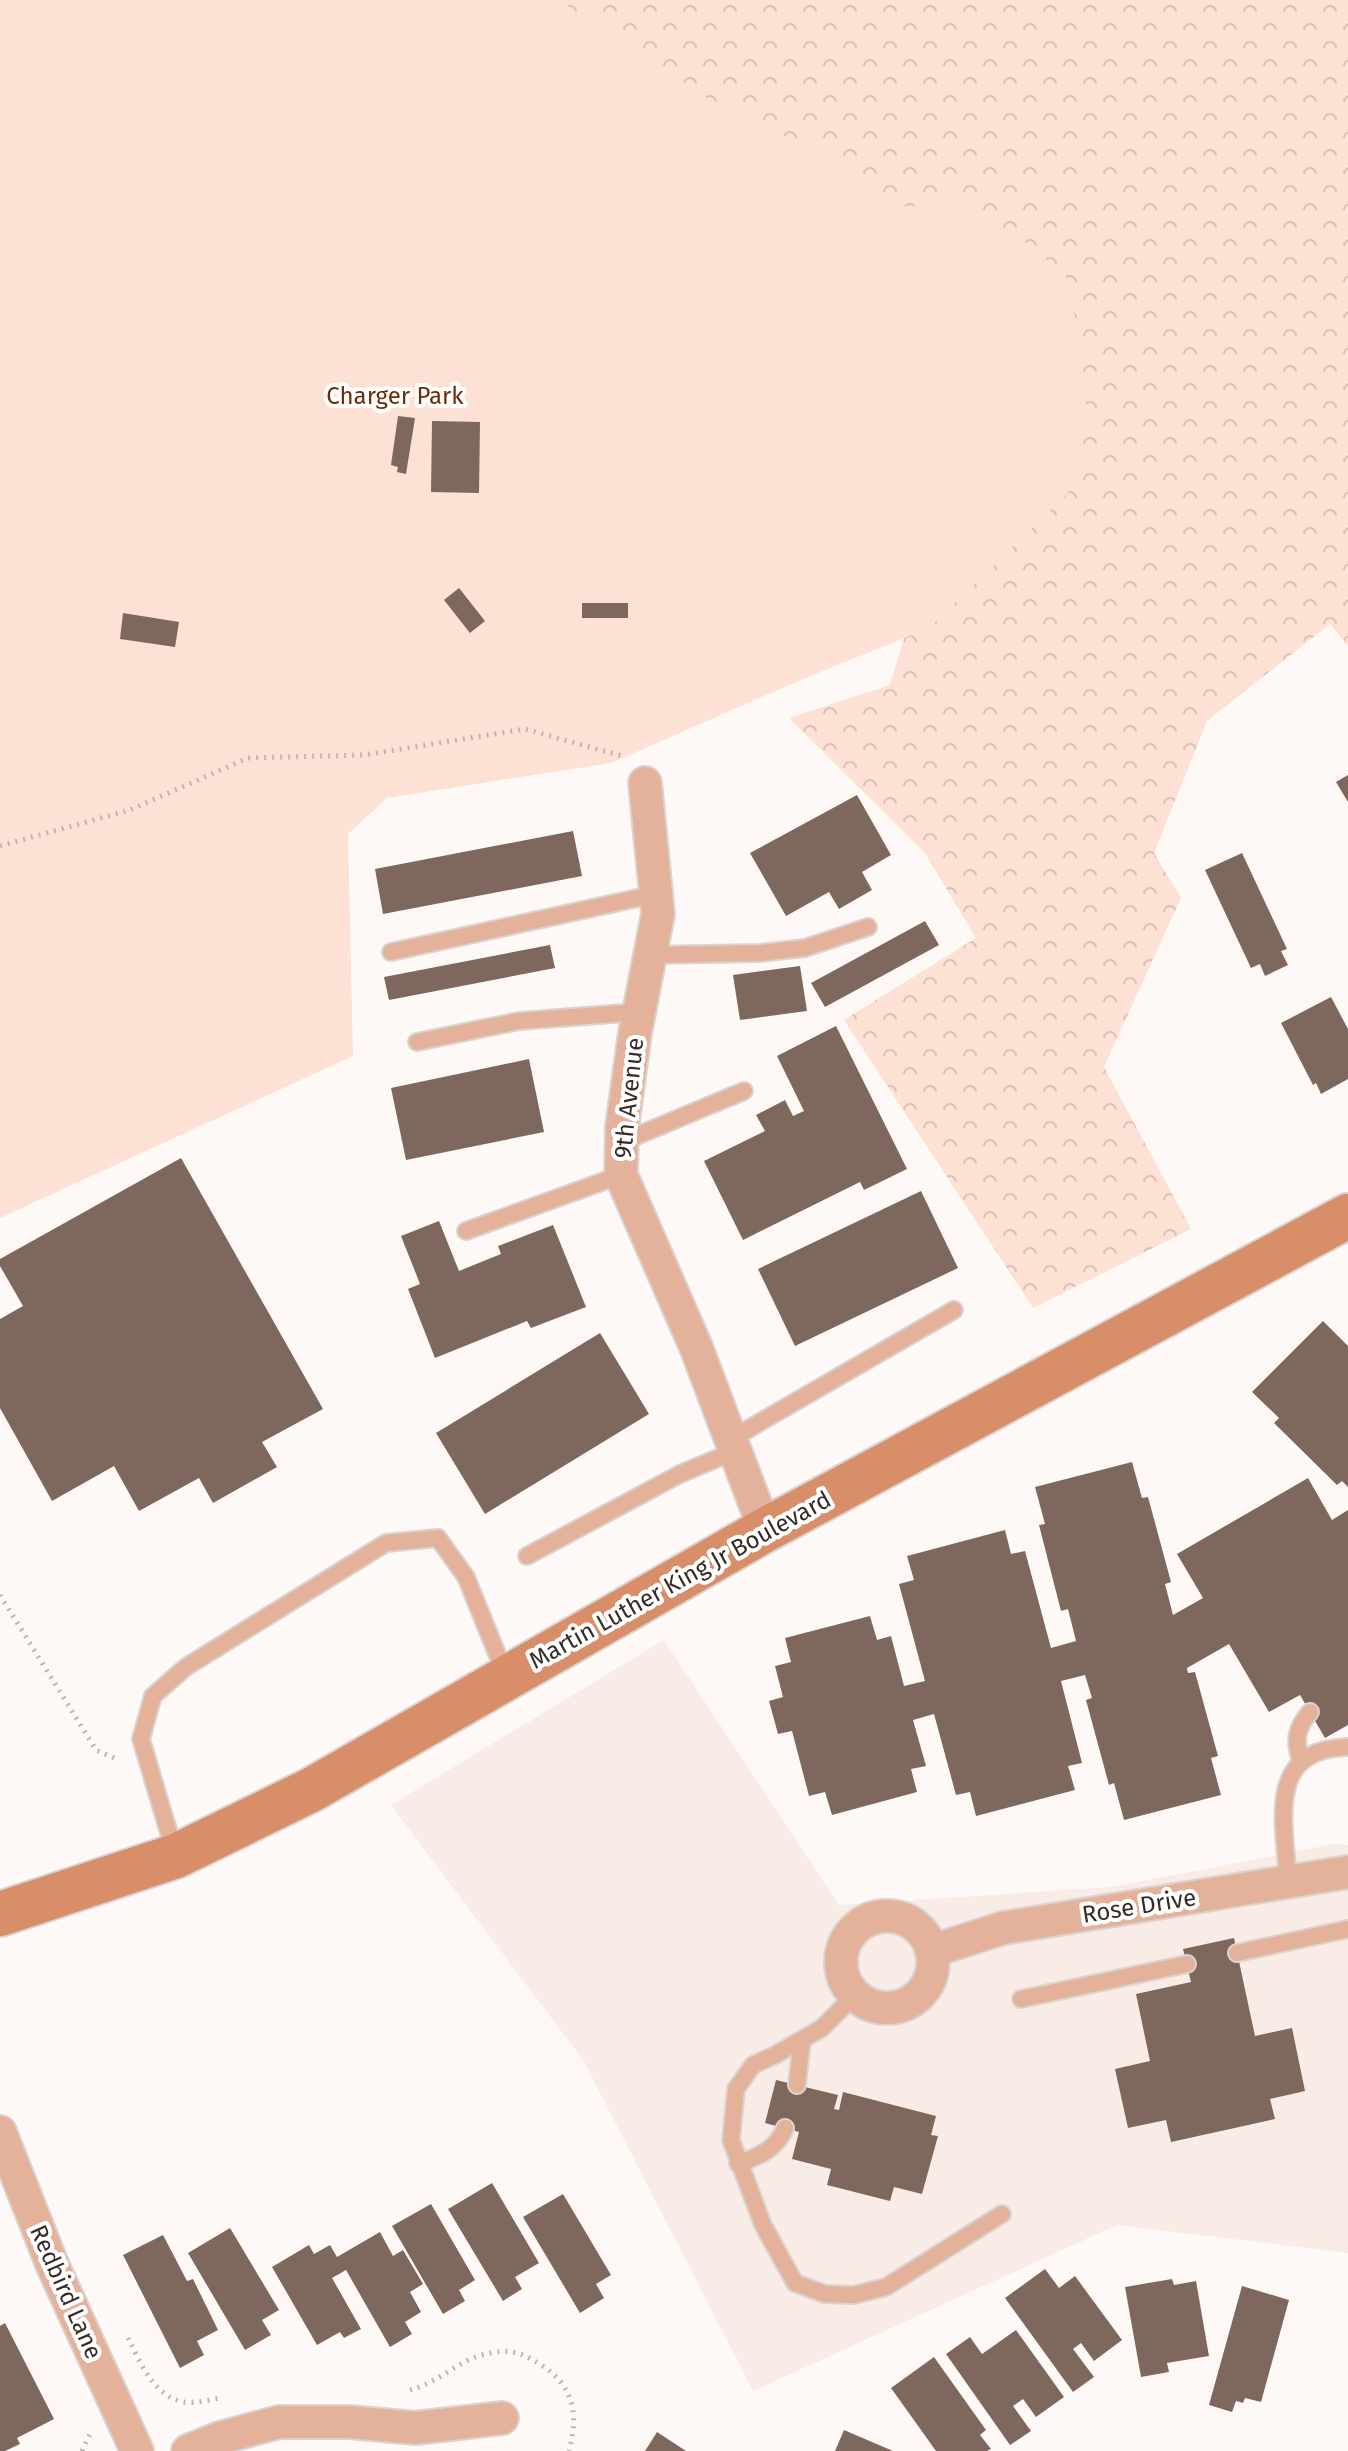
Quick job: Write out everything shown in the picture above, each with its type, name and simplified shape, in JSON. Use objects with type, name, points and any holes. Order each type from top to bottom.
[{"type":"main road","name":"Martin Luther King Jr Boulevard","points":[[0,1914],[176,1856],[311,1790],[765,1530],[1348,1216]]},
{"type":"street","name":"9th Avenue","points":[[645,783],[658,914],[639,1012],[622,1127],[621,1175],[696,1347],[765,1530]]},
{"type":"street","name":"Rose Drive","points":[[932,1951],[1003,1928],[1348,1872]]},
{"type":"street","points":[[877,1916],[907,1920],[919,1928],[932,1951],[932,1971],[927,1985],[917,1997],[903,2005],[888,2008],[873,2006],[855,1995],[842,1973],[841,1958],[844,1943],[852,1931],[863,1921],[877,1916]]},
{"type":"street","name":"Redbird Lane","points":[[0,2132],[52,2264],[137,2451]]},
{"type":"street","points":[[188,2451],[220,2438],[279,2422],[349,2422],[416,2428],[502,2418]]},
{"type":"lane","points":[[391,952],[656,894]]},
{"type":"lane","points":[[651,955],[760,953],[805,948],[868,927]]},
{"type":"lane","points":[[417,1042],[519,1021],[639,1012]]},
{"type":"lane","points":[[622,1142],[744,1091]]},
{"type":"lane","points":[[466,1231],[621,1175]]},
{"type":"lane","points":[[527,1556],[733,1445],[954,1310]]},
{"type":"lane","points":[[176,1856],[141,1739],[153,1696],[186,1667],[386,1543],[438,1538],[466,1577],[507,1677]]},
{"type":"lane","points":[[1301,1761],[1296,1740],[1298,1729],[1310,1712]]},
{"type":"lane","points":[[1288,1882],[1284,1791],[1290,1774],[1301,1761],[1314,1753],[1328,1748],[1348,1747]]},
{"type":"lane","points":[[1237,1953],[1348,1929]]},
{"type":"lane","points":[[1021,1999],[1187,1964]]},
{"type":"lane","points":[[855,1995],[822,2028],[753,2065],[736,2089],[731,2140],[738,2164],[763,2225],[795,2283],[825,2294],[854,2295],[886,2287],[1002,2214]]},
{"type":"lane","points":[[797,2085],[802,2040]]},
{"type":"lane","points":[[738,2164],[769,2150],[785,2128]]},
{"type":"path","points":[[0,846],[130,810],[248,758],[364,755],[525,729],[638,760],[645,783]]},
{"type":"path","points":[[0,1595],[96,1750],[150,1773]]},
{"type":"path","points":[[127,2337],[149,2379],[169,2395],[184,2402],[233,2395]]},
{"type":"path","points":[[402,2391],[415,2389],[479,2355],[508,2350],[531,2359],[556,2375],[569,2393],[573,2436],[569,2451]]},
{"type":"path","points":[[82,2451],[90,2435],[90,2423]]},
{"type":"shaded area","points":[[664,1640],[839,1905],[1112,1887],[1334,1844],[1348,1845],[1348,2253],[1117,2225],[753,2391],[583,2060],[391,1805]]},
{"type":"green space","name":"Charger Park","points":[[0,0],[558,0],[728,112],[813,148],[878,208],[953,203],[1032,246],[1066,277],[1079,335],[1088,422],[1068,493],[929,628],[611,763],[387,798],[348,834],[353,1056],[0,1218]]},
{"type":"green space","points":[[411,0],[1348,0],[1348,646],[1330,624],[1207,721],[1154,853],[1181,898],[1104,1067],[1191,1229],[1033,1308],[844,1020],[976,938],[925,853],[789,718],[890,685],[914,606]]},
{"type":"building","points":[[398,416],[415,418],[406,474],[397,472],[398,467],[391,465]]},
{"type":"building","points":[[432,421],[480,422],[479,493],[431,492]]},
{"type":"building","points":[[459,588],[485,621],[470,633],[444,600]]},
{"type":"building","points":[[582,603],[628,603],[628,618],[582,618]]},
{"type":"building","points":[[123,613],[179,622],[175,647],[120,639]]},
{"type":"building","points":[[1348,775],[1348,802],[1336,782]]},
{"type":"building","points":[[857,795],[891,855],[862,872],[872,890],[839,909],[829,892],[786,916],[750,853]]},
{"type":"building","points":[[573,831],[582,876],[383,914],[375,869]]},
{"type":"building","points":[[1242,853],[1287,949],[1281,951],[1288,965],[1265,976],[1260,964],[1251,968],[1205,870]]},
{"type":"building","points":[[925,921],[939,945],[825,1007],[811,983]]},
{"type":"building","points":[[550,945],[555,968],[389,1000],[384,977]]},
{"type":"building","points":[[800,966],[807,1011],[740,1020],[733,975]]},
{"type":"building","points":[[1331,997],[1348,1029],[1348,1079],[1321,1094],[1316,1083],[1313,1085],[1281,1023]]},
{"type":"building","points":[[836,1026],[907,1169],[864,1190],[860,1182],[743,1240],[704,1161],[765,1131],[756,1115],[785,1100],[793,1116],[804,1111],[777,1056]]},
{"type":"building","points":[[529,1059],[544,1132],[406,1160],[391,1088]]},
{"type":"building","points":[[181,1158],[323,1409],[262,1442],[277,1467],[213,1503],[199,1478],[139,1511],[114,1466],[52,1501],[0,1408],[0,1319],[23,1306],[0,1266],[0,1259]]},
{"type":"building","points":[[921,1191],[958,1268],[795,1346],[758,1269]]},
{"type":"building","points":[[439,1221],[459,1271],[501,1254],[498,1246],[553,1225],[586,1307],[531,1328],[527,1321],[435,1358],[408,1289],[420,1284],[401,1236]]},
{"type":"building","points":[[1323,1321],[1348,1346],[1348,1487],[1342,1481],[1337,1485],[1274,1423],[1279,1418],[1252,1392]]},
{"type":"building","points":[[600,1333],[649,1414],[485,1514],[436,1433]]},
{"type":"building","points":[[1132,1462],[1142,1498],[1148,1497],[1171,1582],[1165,1584],[1173,1615],[1203,1598],[1177,1554],[1308,1478],[1332,1520],[1348,1510],[1348,1725],[1325,1738],[1300,1695],[1269,1712],[1229,1644],[1187,1668],[1188,1673],[1195,1672],[1218,1756],[1211,1758],[1221,1795],[1124,1820],[1114,1783],[1109,1785],[1086,1700],[1092,1698],[1085,1675],[1061,1681],[1082,1763],[1068,1766],[1075,1790],[976,1816],[970,1792],[956,1795],[934,1714],[913,1720],[926,1766],[911,1769],[917,1792],[832,1815],[825,1792],[809,1796],[792,1731],[778,1734],[769,1701],[783,1697],[775,1666],[791,1662],[785,1638],[870,1616],[877,1640],[891,1636],[904,1686],[925,1681],[899,1584],[914,1580],[907,1556],[1005,1530],[1011,1554],[1025,1551],[1051,1648],[1076,1641],[1068,1609],[1061,1611],[1039,1525],[1045,1524],[1035,1487]]},
{"type":"building","points":[[1234,1938],[1255,2036],[1292,2028],[1305,2091],[1270,2099],[1275,2119],[1171,2142],[1166,2120],[1128,2128],[1115,2069],[1150,2061],[1136,1994],[1191,1982],[1183,1949]]},
{"type":"building","points":[[776,2080],[838,2095],[834,2109],[839,2110],[843,2092],[936,2116],[931,2135],[938,2136],[922,2194],[894,2187],[890,2201],[827,2185],[831,2169],[792,2159],[799,2132],[765,2123]]},
{"type":"building","points":[[492,2183],[539,2263],[515,2277],[522,2289],[503,2301],[448,2209]]},
{"type":"building","points":[[563,2194],[611,2275],[596,2284],[604,2298],[580,2313],[523,2217]]},
{"type":"building","points":[[431,2204],[475,2280],[459,2290],[465,2301],[443,2314],[392,2226]]},
{"type":"building","points":[[230,2228],[279,2310],[262,2320],[271,2335],[245,2350],[188,2253]]},
{"type":"building","points":[[380,2232],[393,2256],[403,2250],[423,2284],[410,2292],[421,2312],[405,2322],[412,2334],[390,2347],[346,2270],[332,2278],[361,2329],[344,2338],[340,2332],[317,2345],[272,2267],[309,2245],[314,2254],[330,2245],[337,2257]]},
{"type":"building","points":[[163,2235],[187,2281],[193,2279],[218,2330],[197,2341],[204,2355],[180,2368],[123,2255]]},
{"type":"building","points":[[1045,2269],[1059,2288],[1075,2276],[1122,2340],[1094,2361],[1081,2343],[1073,2349],[1094,2377],[1073,2392],[1005,2298]]},
{"type":"building","points":[[1172,2279],[1174,2285],[1196,2281],[1209,2356],[1167,2363],[1169,2372],[1141,2377],[1125,2287]]},
{"type":"building","points":[[1242,2286],[1289,2300],[1261,2402],[1245,2398],[1243,2403],[1236,2401],[1232,2412],[1209,2405]]},
{"type":"building","points":[[5,2323],[54,2419],[17,2438],[20,2444],[0,2451],[0,2326]]},
{"type":"building","points":[[1016,2330],[1064,2397],[1036,2417],[1023,2399],[1013,2406],[1031,2431],[1010,2445],[946,2354],[970,2337],[982,2354]]},
{"type":"building","points":[[934,2357],[986,2430],[980,2435],[991,2449],[936,2451],[891,2388]]},
{"type":"building","points":[[844,2430],[893,2451],[835,2451]]},
{"type":"building","points":[[657,2432],[686,2451],[645,2451]]}]
